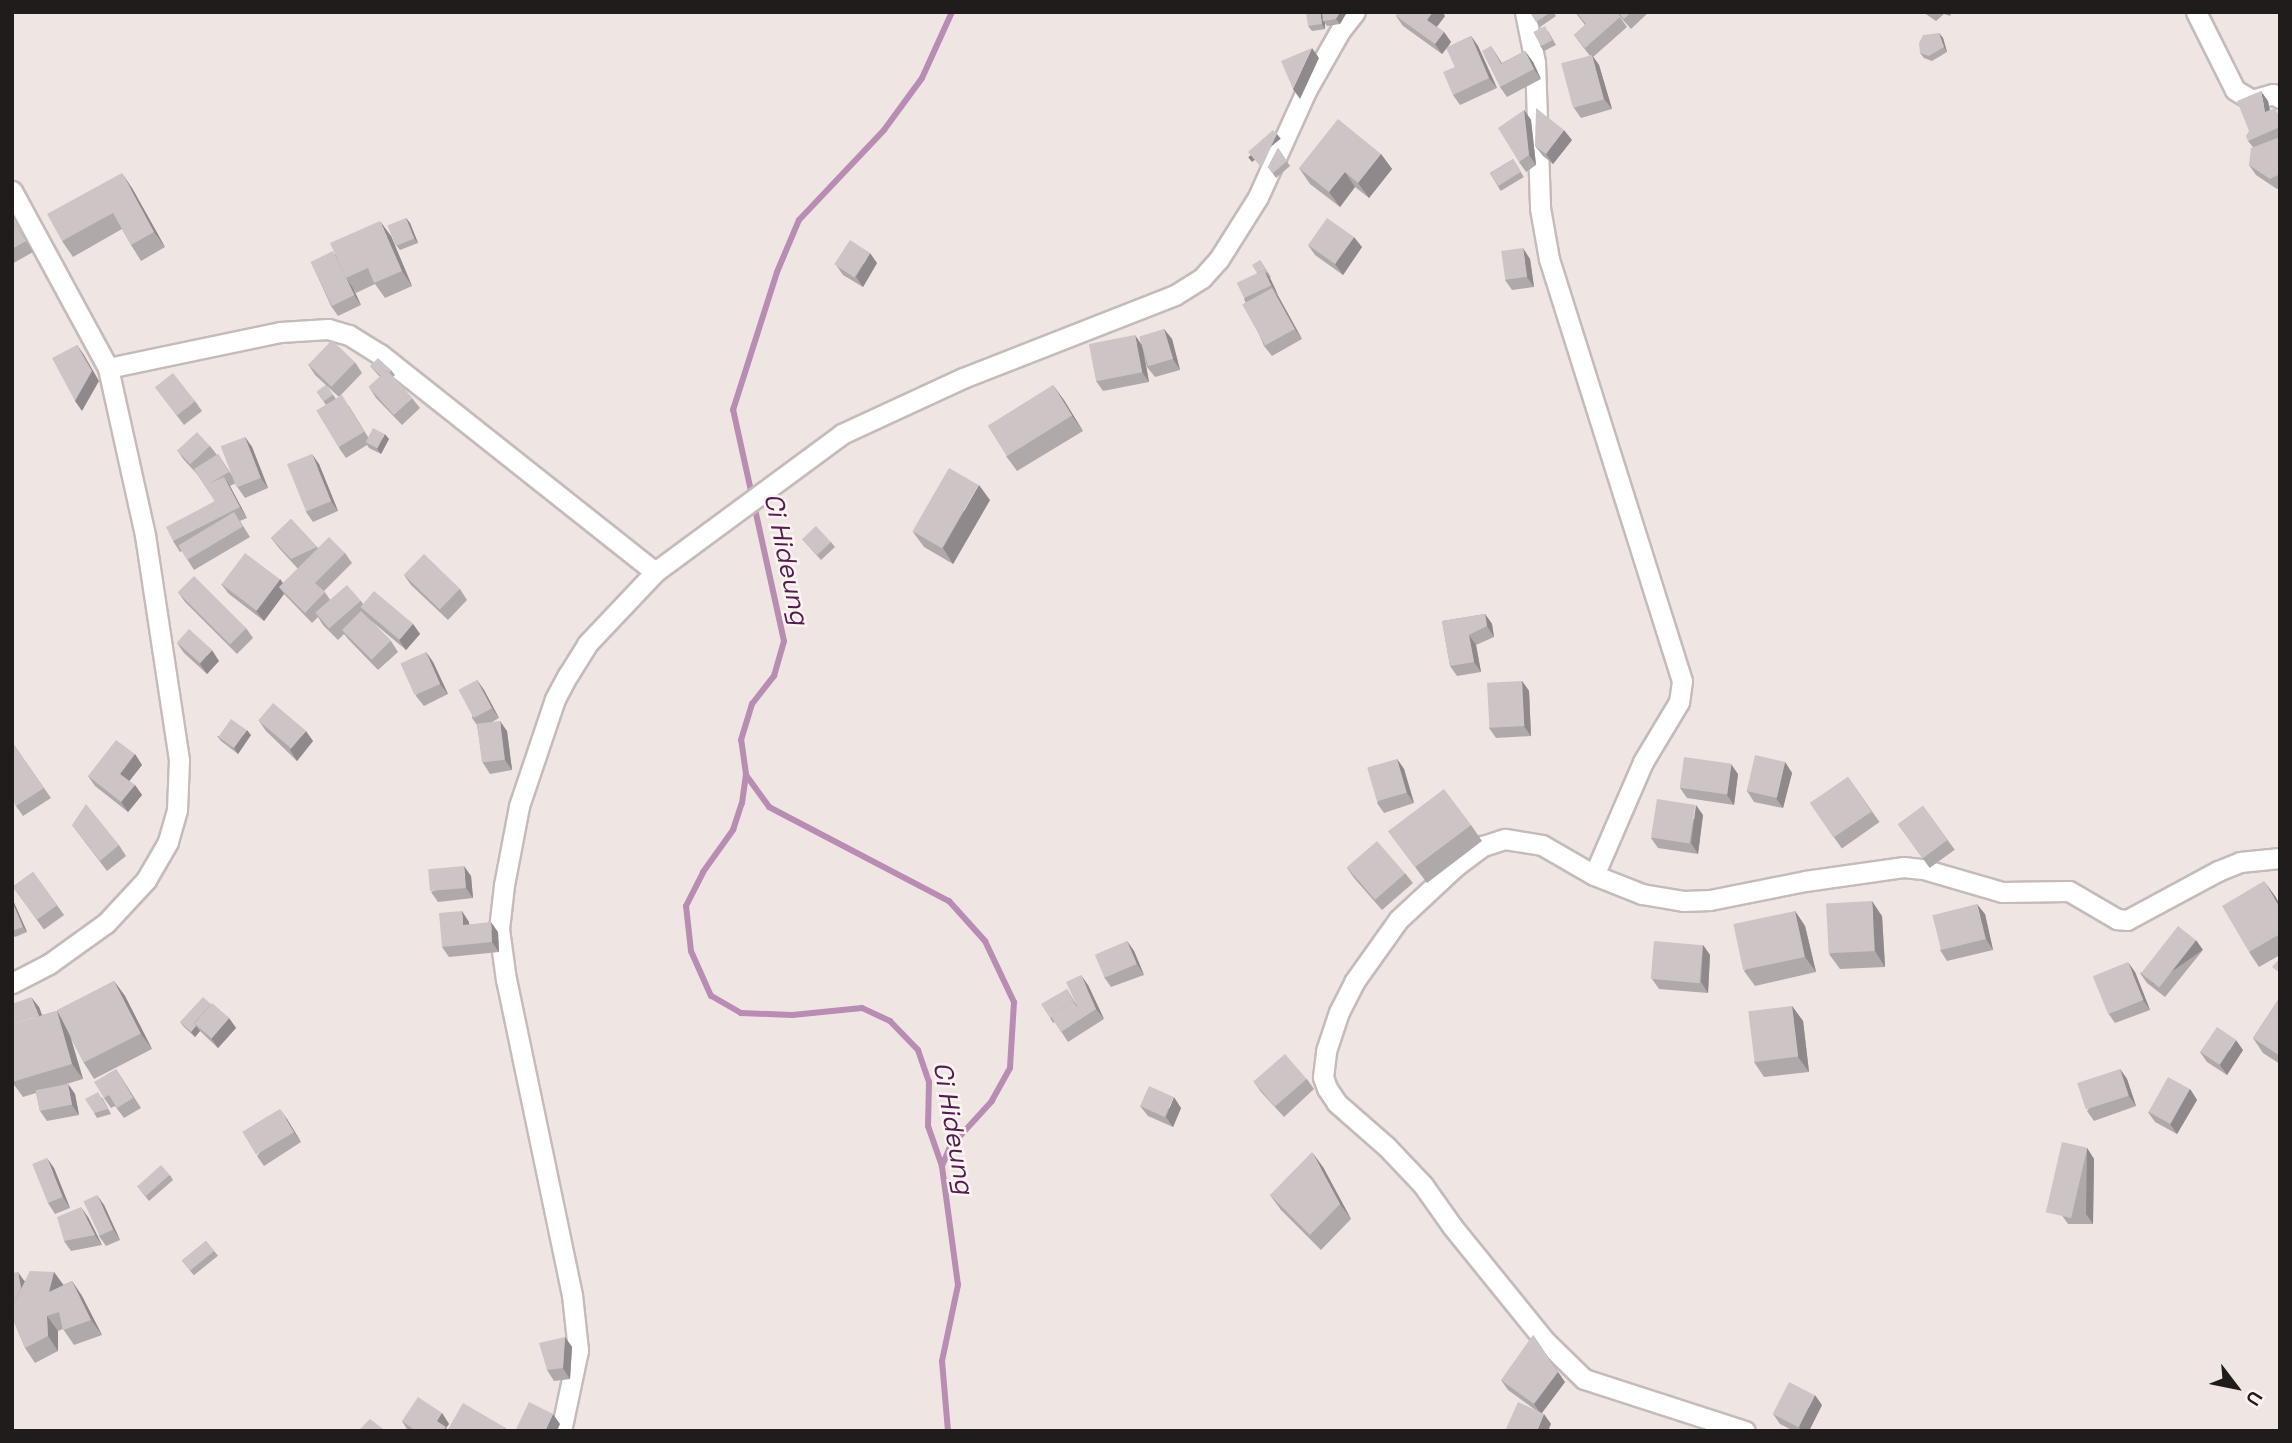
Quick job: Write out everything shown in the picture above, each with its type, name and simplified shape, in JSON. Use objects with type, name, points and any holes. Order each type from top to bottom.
[{"type":"street","points":[[561,1431],[578,1350],[572,1295],[506,980],[499,929],[502,896],[519,806],[555,699],[587,643],[656,572],[842,434],[963,378],[1163,300],[1202,278],[1219,259],[1258,197],[1307,89],[1340,31],[1355,12]]},
{"type":"street","points":[[1524,12],[1535,62],[1540,208],[1549,259],[1682,681],[1679,702],[1643,762],[1594,875]]},
{"type":"street","points":[[2196,12],[2235,90],[2252,100],[2273,94],[2280,98]]},
{"type":"street","points":[[12,191],[108,368],[145,536],[179,760],[177,810],[168,842],[146,880],[106,923],[49,964],[12,983]]},
{"type":"street","points":[[108,368],[280,332],[328,328],[349,335],[380,354],[656,572]]},
{"type":"street","points":[[1745,1431],[1584,1378],[1563,1361],[1452,1226],[1423,1185],[1387,1147],[1338,1103],[1327,1088],[1323,1077],[1331,1038],[1354,982],[1399,919],[1456,866],[1483,846],[1505,839],[1542,845],[1594,875],[1642,894],[1684,901],[1710,900],[1805,881],[1903,867],[1932,872],[2001,892],[2070,891],[2117,919],[2138,916],[2218,870],[2240,862],[2280,858]]},
{"type":"building","points":[[1306,12],[1320,12],[1322,24],[1308,26]]},
{"type":"building","points":[[1322,12],[1340,12],[1336,19],[1323,21]]},
{"type":"building","points":[[1398,12],[1433,12],[1427,20],[1444,32],[1435,44],[1396,16]]},
{"type":"building","points":[[1530,12],[1551,12],[1536,22]]},
{"type":"building","points":[[1576,12],[1616,12],[1620,17],[1585,48],[1574,35],[1586,24]]},
{"type":"building","points":[[1618,12],[1631,12],[1624,19]]},
{"type":"building","points":[[1545,26],[1552,40],[1541,46],[1533,32]]},
{"type":"building","points":[[1939,33],[1944,47],[1929,56],[1920,53],[1919,43],[1923,35]]},
{"type":"building","points":[[1471,36],[1489,78],[1453,95],[1443,72],[1455,67],[1446,48]]},
{"type":"building","points":[[1491,46],[1501,64],[1525,51],[1534,69],[1500,87],[1482,51]]},
{"type":"building","points":[[1312,48],[1293,89],[1281,61]]},
{"type":"building","points":[[1592,55],[1604,99],[1573,108],[1561,63]]},
{"type":"building","points":[[2261,91],[2265,112],[2275,108],[2280,118],[2280,127],[2248,141],[2246,136],[2249,131],[2237,101]]},
{"type":"building","points":[[1536,108],[1564,130],[1546,154],[1535,146]]},
{"type":"building","points":[[1524,110],[1529,155],[1519,162],[1498,128]]},
{"type":"building","points":[[1338,119],[1381,154],[1358,183],[1345,172],[1329,192],[1299,168]]},
{"type":"building","points":[[1273,130],[1277,134],[1261,167],[1248,152]]},
{"type":"building","points":[[2280,137],[2280,174],[2270,179],[2249,165],[2251,148]]},
{"type":"building","points":[[1278,148],[1287,161],[1273,173],[1268,167]]},
{"type":"building","points":[[1513,159],[1521,172],[1498,186],[1490,173]]},
{"type":"building","points":[[122,173],[154,232],[131,245],[113,213],[62,241],[47,214]]},
{"type":"building","points":[[406,218],[414,238],[396,246],[387,225]]},
{"type":"building","points":[[1327,218],[1354,237],[1335,264],[1308,245]]},
{"type":"building","points":[[12,219],[26,241],[12,249]]},
{"type":"building","points":[[380,221],[402,271],[374,283],[368,268],[346,278],[330,243]]},
{"type":"building","points":[[850,240],[870,253],[854,277],[834,264]]},
{"type":"building","points":[[1523,248],[1527,277],[1505,280],[1501,251]]},
{"type":"building","points":[[333,251],[354,295],[332,306],[311,262]]},
{"type":"building","points":[[1260,260],[1266,273],[1264,270],[1257,273],[1252,265]]},
{"type":"building","points":[[1264,270],[1271,285],[1244,298],[1237,283]]},
{"type":"building","points":[[1272,288],[1295,329],[1265,346],[1242,304]]},
{"type":"building","points":[[1164,329],[1173,359],[1148,366],[1139,337]]},
{"type":"building","points":[[1135,335],[1142,372],[1096,381],[1089,344]]},
{"type":"building","points":[[332,340],[355,362],[331,387],[308,364]]},
{"type":"building","points":[[77,345],[92,371],[75,401],[52,358]]},
{"type":"building","points":[[378,358],[391,370],[389,373],[387,370],[381,376],[370,366]]},
{"type":"building","points":[[387,370],[412,398],[394,415],[368,387]]},
{"type":"building","points":[[173,373],[195,401],[177,416],[155,387]]},
{"type":"building","points":[[326,385],[333,395],[324,401],[317,391]]},
{"type":"building","points":[[1053,385],[1072,416],[1007,456],[988,426]]},
{"type":"building","points":[[342,395],[364,432],[338,447],[316,410]]},
{"type":"building","points":[[373,428],[385,434],[377,448],[366,442]]},
{"type":"building","points":[[197,432],[210,446],[190,464],[177,450]]},
{"type":"building","points":[[245,437],[261,478],[236,487],[221,446]]},
{"type":"building","points":[[218,454],[229,472],[210,483],[224,477],[240,507],[173,541],[166,527],[215,501],[194,469]]},
{"type":"building","points":[[312,454],[331,501],[306,511],[287,464]]},
{"type":"building","points":[[949,468],[978,485],[942,548],[913,531]]},
{"type":"building","points":[[234,512],[243,527],[187,560],[178,545]]},
{"type":"building","points":[[291,519],[317,547],[291,559],[271,538]]},
{"type":"building","points":[[816,526],[831,542],[817,555],[802,539]]},
{"type":"building","points":[[329,537],[345,553],[315,583],[325,592],[305,613],[279,587]]},
{"type":"building","points":[[245,553],[280,579],[257,611],[222,584]]},
{"type":"building","points":[[424,554],[460,589],[440,610],[404,575]]},
{"type":"building","points":[[194,576],[246,628],[230,645],[178,592]]},
{"type":"building","points":[[347,585],[361,601],[329,628],[315,613]]},
{"type":"building","points":[[374,591],[413,624],[400,640],[361,607]]},
{"type":"building","points":[[361,611],[391,641],[372,660],[342,630]]},
{"type":"building","points":[[1485,614],[1487,626],[1469,635],[1474,662],[1450,666],[1442,621]]},
{"type":"building","points":[[189,629],[212,650],[200,663],[177,642]]},
{"type":"building","points":[[426,652],[440,684],[415,695],[400,663]]},
{"type":"building","points":[[477,680],[492,708],[473,718],[458,690]]},
{"type":"building","points":[[1522,681],[1524,726],[1489,728],[1487,683]]},
{"type":"building","points":[[273,703],[306,731],[291,748],[258,721]]},
{"type":"building","points":[[231,719],[247,730],[234,748],[218,737]]},
{"type":"building","points":[[500,721],[505,760],[482,763],[477,724]]},
{"type":"building","points":[[116,740],[135,754],[120,774],[135,785],[121,802],[88,776]]},
{"type":"building","points":[[12,742],[44,788],[16,806],[12,799]]},
{"type":"building","points":[[1755,755],[1785,762],[1777,798],[1747,791]]},
{"type":"building","points":[[1684,757],[1732,764],[1727,794],[1680,788]]},
{"type":"building","points":[[1397,759],[1407,793],[1377,801],[1367,768]]},
{"type":"building","points":[[1848,777],[1871,812],[1833,838],[1810,803]]},
{"type":"building","points":[[1444,789],[1471,825],[1415,867],[1388,831]]},
{"type":"building","points":[[1657,799],[1696,805],[1689,844],[1651,838]]},
{"type":"building","points":[[86,804],[119,845],[100,861],[72,825]]},
{"type":"building","points":[[1923,806],[1948,840],[1923,858],[1898,824]]},
{"type":"building","points":[[1377,841],[1405,873],[1375,900],[1347,867]]},
{"type":"building","points":[[464,866],[466,888],[430,891],[428,869]]},
{"type":"building","points":[[33,872],[57,905],[37,920],[13,887]]},
{"type":"building","points":[[2264,881],[2280,908],[2280,934],[2249,952],[2222,906]]},
{"type":"building","points":[[12,901],[23,927],[12,931]]},
{"type":"building","points":[[1872,901],[1875,951],[1829,953],[1826,903]]},
{"type":"building","points":[[1977,904],[1986,939],[1941,950],[1932,915]]},
{"type":"building","points":[[462,911],[463,925],[491,922],[492,942],[442,947],[439,913]]},
{"type":"building","points":[[1795,911],[1805,957],[1743,970],[1733,924]]},
{"type":"building","points":[[2178,926],[2196,940],[2159,987],[2141,973]]},
{"type":"building","points":[[1127,941],[1137,964],[1105,978],[1095,955]]},
{"type":"building","points":[[1654,941],[1703,945],[1700,983],[1651,979]]},
{"type":"building","points":[[2280,958],[2280,973],[2272,967]]},
{"type":"building","points":[[2128,962],[2143,1000],[2108,1014],[2093,976]]},
{"type":"building","points":[[1081,975],[1096,1009],[1061,1032],[1050,1015],[1072,1001],[1078,1008],[1066,982]]},
{"type":"building","points":[[114,981],[141,1034],[84,1063],[57,1010]]},
{"type":"building","points":[[1067,989],[1075,1004],[1072,1001],[1050,1015],[1050,1018],[1041,1004]]},
{"type":"building","points":[[31,997],[39,1016],[12,1024],[12,1004]]},
{"type":"building","points":[[203,997],[211,1004],[194,1023],[196,1026],[191,1032],[180,1022]]},
{"type":"building","points":[[2280,997],[2280,1056],[2253,1038]]},
{"type":"building","points":[[212,1003],[229,1018],[212,1038],[194,1023]]},
{"type":"building","points":[[1792,1006],[1798,1057],[1755,1062],[1748,1011]]},
{"type":"building","points":[[57,1011],[72,1064],[12,1082],[12,1024]]},
{"type":"building","points":[[2217,1027],[2236,1040],[2219,1065],[2200,1052]]},
{"type":"building","points":[[1285,1054],[1307,1079],[1275,1106],[1253,1082]]},
{"type":"building","points":[[116,1069],[133,1098],[117,1108],[109,1095],[104,1098],[94,1082]]},
{"type":"building","points":[[2120,1069],[2129,1096],[2086,1110],[2077,1083]]},
{"type":"building","points":[[2168,1077],[2190,1089],[2170,1124],[2149,1112]]},
{"type":"building","points":[[68,1084],[72,1105],[40,1111],[36,1090]]},
{"type":"building","points":[[1149,1086],[1174,1097],[1165,1117],[1140,1106]]},
{"type":"building","points":[[98,1092],[108,1109],[94,1113],[85,1099]]},
{"type":"building","points":[[280,1109],[294,1132],[256,1155],[242,1132]]},
{"type":"building","points":[[2062,1142],[2087,1148],[2071,1218],[2046,1212]]},
{"type":"building","points":[[1312,1152],[1340,1204],[1310,1235],[1270,1195]]},
{"type":"building","points":[[47,1158],[63,1197],[48,1203],[32,1164]]},
{"type":"building","points":[[161,1165],[170,1175],[146,1196],[137,1186]]},
{"type":"building","points":[[97,1195],[113,1229],[99,1236],[83,1201]]},
{"type":"building","points":[[81,1207],[95,1235],[64,1241],[57,1217]]},
{"type":"building","points":[[206,1241],[214,1251],[190,1271],[182,1261]]},
{"type":"building","points":[[30,1271],[54,1272],[49,1292],[72,1281],[91,1320],[63,1330],[59,1312],[47,1316],[48,1336],[25,1348],[12,1316],[12,1307]]},
{"type":"building","points":[[18,1272],[21,1288],[12,1303],[12,1273]]},
{"type":"building","points":[[1533,1335],[1558,1372],[1534,1404],[1501,1380]]},
{"type":"building","points":[[565,1337],[563,1368],[547,1370],[539,1343]]},
{"type":"building","points":[[1789,1382],[1815,1395],[1798,1427],[1773,1414]]},
{"type":"building","points":[[418,1397],[442,1413],[437,1421],[446,1427],[443,1431],[416,1431],[402,1421]]},
{"type":"building","points":[[529,1402],[553,1414],[545,1431],[515,1431]]},
{"type":"building","points":[[1518,1402],[1544,1414],[1537,1431],[1505,1431]]},
{"type":"building","points":[[463,1403],[506,1428],[504,1431],[447,1431]]},
{"type":"building","points":[[370,1419],[386,1431],[358,1431]]},
{"type":"waterway","name":"Ci Hideung","points":[[948,1431],[942,1361],[958,1285],[942,1166],[928,1126],[929,1082],[918,1050],[890,1021],[862,1008],[792,1015],[741,1013],[711,996],[691,951],[686,906],[703,872],[733,830],[742,803],[746,774],[741,740],[752,704],[774,676],[784,641],[733,410],[777,272],[799,220],[884,130],[922,78],[952,12]]},
{"type":"waterway","points":[[746,775],[769,807],[949,901],[985,941],[1014,1002],[1010,1068],[992,1101],[950,1147],[942,1166]]}]
